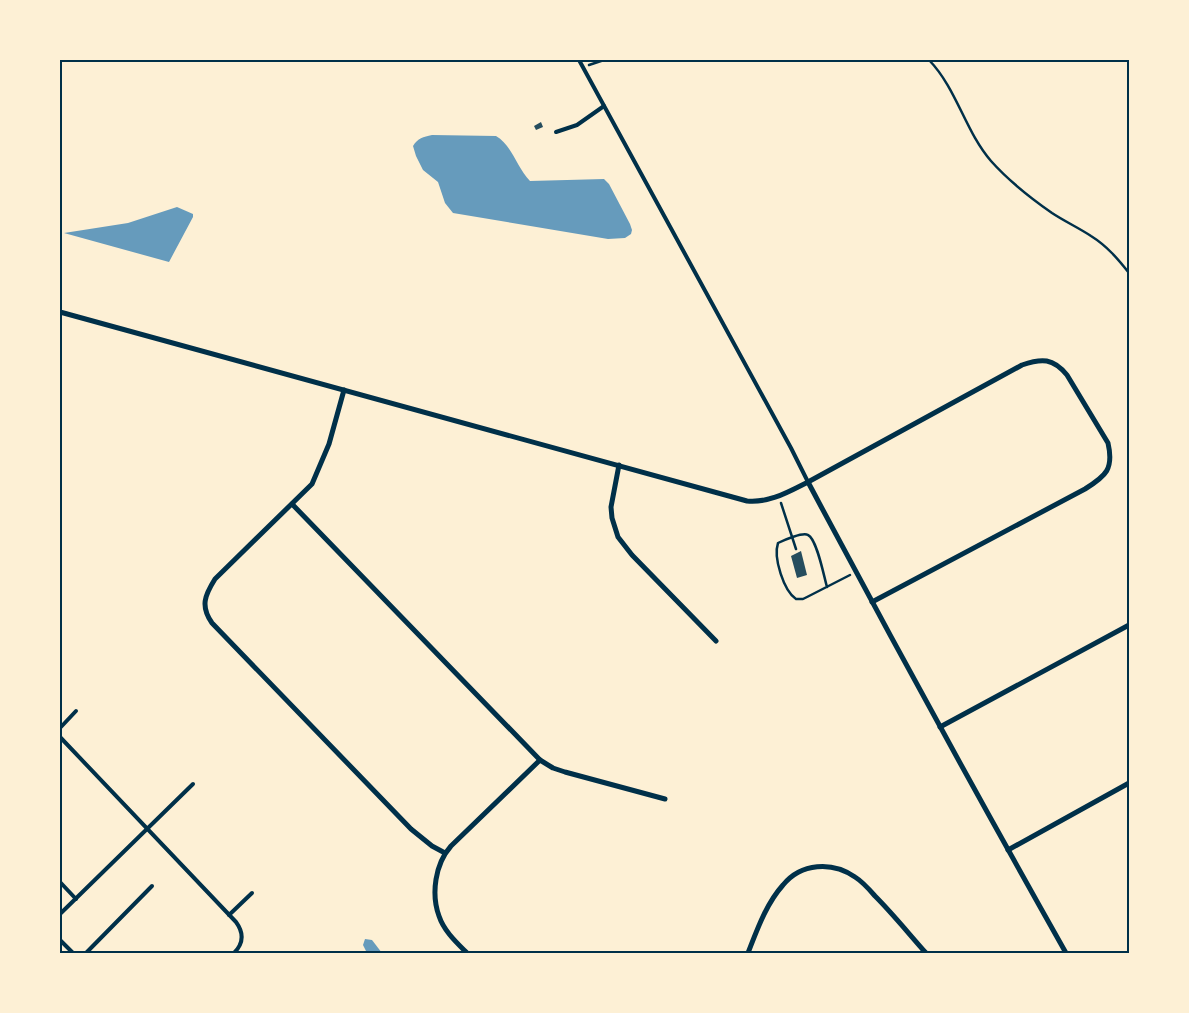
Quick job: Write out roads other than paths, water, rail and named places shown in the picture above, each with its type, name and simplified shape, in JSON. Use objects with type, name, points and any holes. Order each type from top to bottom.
[{"type":"street","points":[[60,312],[747,501],[768,501],[808,482],[1012,370],[1042,360],[1055,363],[1068,375],[1108,443],[1110,463],[1108,471],[1096,482],[872,602]]},
{"type":"street","points":[[344,390],[329,444],[308,489],[215,580],[204,603],[207,616],[411,828],[432,846],[445,853]]},
{"type":"street","points":[[619,465],[611,507],[612,518],[618,537],[632,555],[716,641]]},
{"type":"street","points":[[808,482],[940,727],[1066,953]]},
{"type":"street","points":[[292,504],[540,760],[553,768],[565,772],[665,799]]},
{"type":"street","points":[[940,727],[1129,625]]},
{"type":"street","points":[[467,953],[445,929],[439,917],[436,889],[440,864],[445,853],[540,760]]},
{"type":"street","points":[[1008,850],[1129,783]]},
{"type":"street","points":[[748,953],[769,906],[784,883],[801,870],[819,866],[836,869],[856,878],[888,908],[926,953]]},
{"type":"lane","points":[[579,60],[808,482]]},
{"type":"lane","points":[[556,132],[576,125],[604,106]]},
{"type":"lane","points":[[60,728],[76,712]]},
{"type":"lane","points":[[60,737],[239,926],[243,935],[241,945],[234,953]]},
{"type":"lane","points":[[60,914],[193,784]]},
{"type":"lane","points":[[60,882],[76,898]]},
{"type":"lane","points":[[86,953],[152,886]]},
{"type":"lane","points":[[229,915],[252,893]]},
{"type":"lane","points":[[60,940],[73,953]]},
{"type":"water","points":[[432,135],[496,136],[506,145],[530,181],[604,179],[609,184],[630,224],[631,234],[625,238],[608,239],[453,213],[445,203],[438,182],[423,170],[413,146],[421,138]]},
{"type":"water","points":[[177,207],[193,214],[193,217],[169,262],[64,233],[128,223]]},
{"type":"water","points":[[365,939],[372,940],[382,953],[367,953],[363,945]]}]
